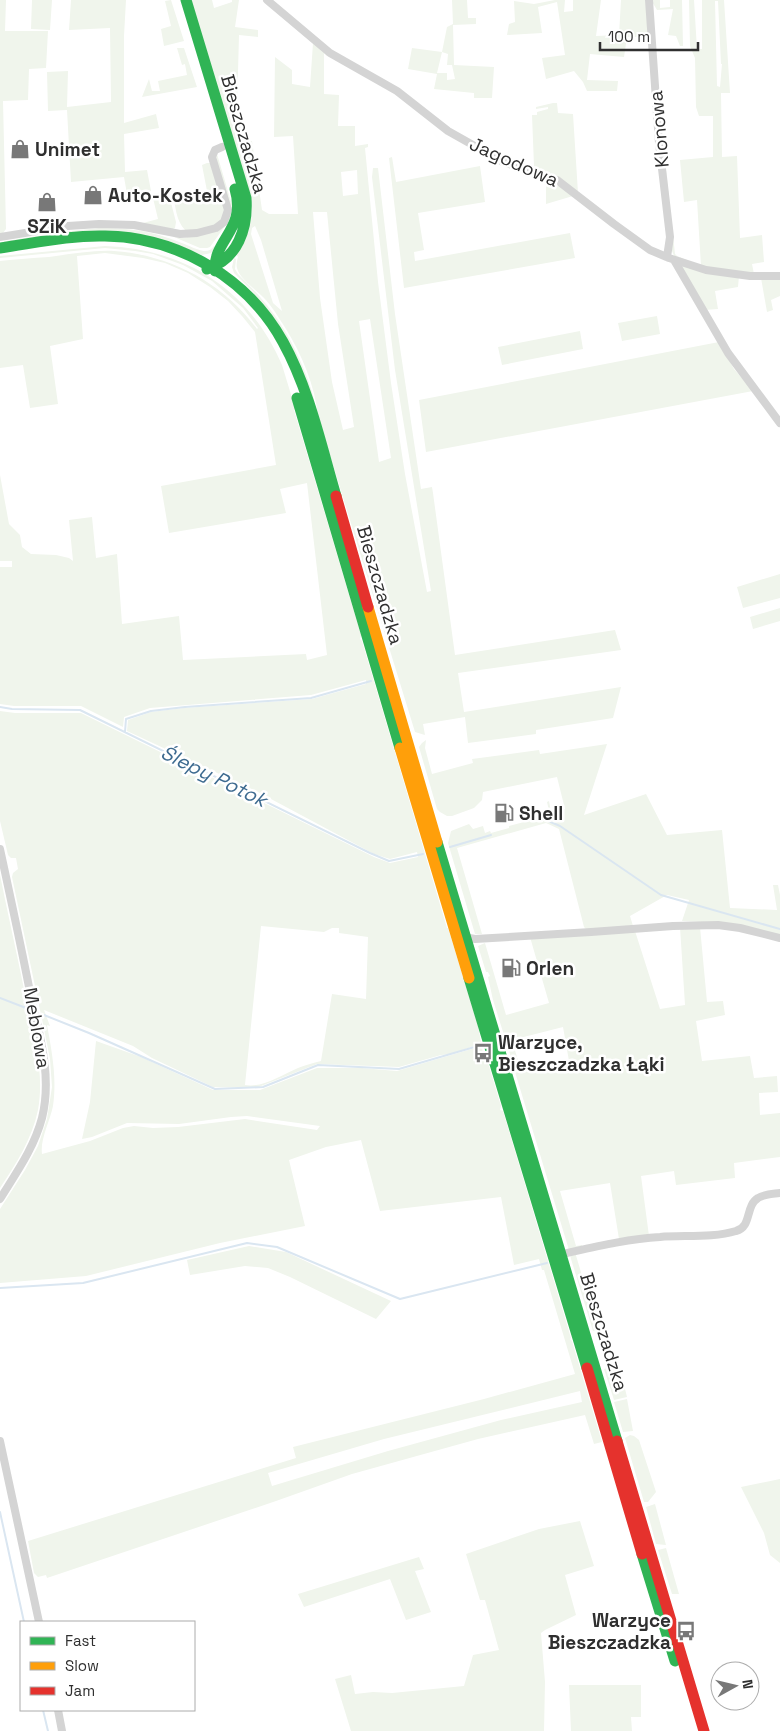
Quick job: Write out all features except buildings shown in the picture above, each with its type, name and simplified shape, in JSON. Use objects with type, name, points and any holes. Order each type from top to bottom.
[{"type":"main road","name":"Bieszczadzka","points":[[179,0],[237,195],[238,208],[226,251]]},
{"type":"main road","name":"Bieszczadzka","points":[[186,0],[246,198],[245,224],[226,251],[214,263],[212,272]]},
{"type":"main road","points":[[0,248],[78,238],[123,236],[158,243],[195,257],[202,258],[226,251],[230,272],[241,290]]},
{"type":"main road","points":[[0,253],[115,243],[172,255],[212,272]]},
{"type":"main road","points":[[195,257],[212,272]]},
{"type":"main road","name":"Bieszczadzka","points":[[212,272],[241,290],[277,331],[293,364],[314,422],[470,940],[704,1731]]},
{"type":"main road","name":"Bieszczadzka","points":[[212,272],[235,292],[269,330],[290,374],[634,1529],[697,1731]]},
{"type":"street","name":"Jagodowa","points":[[267,0],[330,53],[397,91],[448,131],[503,162],[557,180],[641,245],[671,259],[712,271],[758,276],[780,276]]},
{"type":"street","name":"Klonowa","points":[[650,0],[659,143],[671,259]]},
{"type":"street","points":[[0,237],[92,224],[130,225],[180,234],[197,233],[216,228],[224,222],[228,210],[212,157],[214,152],[222,147]]},
{"type":"street","points":[[671,259],[728,353],[780,423]]},
{"type":"street","name":"Meblowa","points":[[0,849],[42,1048],[46,1082],[42,1117],[34,1140],[22,1164],[0,1199]]},
{"type":"street","name":"Bieszczadzka","points":[[454,925],[462,936],[470,940],[463,950],[464,960]]},
{"type":"street","points":[[470,940],[673,926],[718,925],[740,928],[780,938]]},
{"type":"street","points":[[562,1254],[613,1243],[649,1238],[722,1234],[736,1231],[744,1226],[751,1205],[755,1200],[762,1196],[780,1193]]},
{"type":"street","points":[[0,1441],[39,1621]]},
{"type":"street","points":[[58,1711],[62,1731]]},
{"type":"shaded area","points":[[0,0],[6,0],[5,31],[48,31],[46,68],[29,69],[28,100],[3,101],[6,229],[0,234]]},
{"type":"shaded area","points":[[32,0],[52,0],[50,30],[31,29]]},
{"type":"shaded area","points":[[71,0],[126,0],[124,123],[156,114],[159,128],[124,134],[125,172],[147,170],[151,191],[127,194],[124,177],[71,182],[67,110],[48,111],[47,72],[68,71],[67,107],[111,102],[110,28],[69,30]]},
{"type":"shaded area","points":[[171,0],[184,41],[164,46],[161,29],[171,26],[165,1]]},
{"type":"shaded area","points":[[190,0],[212,0],[214,8],[232,2],[232,0],[239,0],[235,27],[258,30],[258,37],[239,35],[237,109],[243,142],[252,141],[262,210],[269,214],[298,214],[293,136],[274,137],[275,57],[292,70],[292,84],[310,87],[313,43],[327,52],[327,56],[324,53],[324,94],[339,95],[338,126],[355,126],[355,146],[368,144],[368,147],[365,148],[378,282],[391,383],[405,474],[427,592],[431,591],[395,370],[372,177],[373,168],[378,168],[395,314],[421,489],[432,487],[455,655],[615,630],[621,650],[458,673],[464,712],[621,687],[613,718],[536,730],[536,734],[468,743],[465,717],[423,724],[425,735],[415,732],[318,416],[314,393],[307,371],[292,339],[275,312],[238,272],[238,257],[236,254],[248,230]],"holes":[[[357,170],[358,194],[343,196],[341,172]],[[313,212],[327,212],[338,324],[354,427],[343,430],[332,382],[320,298]],[[255,226],[261,240],[282,311],[273,303],[251,234],[252,228]],[[370,319],[391,458],[379,462],[359,321]]]},
{"type":"shaded area","points":[[452,0],[467,0],[468,18],[476,18],[476,24],[453,25],[454,65],[494,67],[492,98],[474,98],[474,93],[434,89],[437,74],[408,69],[412,48],[442,52],[447,27],[453,24]],"holes":[[[442,52],[448,54],[447,65],[452,65],[455,79],[447,80],[447,73],[437,73]]]},
{"type":"shaded area","points":[[565,0],[564,12],[573,11],[573,0],[601,0],[596,36],[619,35],[621,0],[647,0],[648,37],[627,37],[624,57],[590,54],[587,80],[618,81],[617,91],[587,91],[583,82],[574,71],[546,79],[542,58],[565,55],[557,2],[538,7],[542,33],[507,35],[509,24],[515,22],[514,1],[534,4]]},
{"type":"shaded area","points":[[651,0],[660,0],[660,8],[670,7],[670,0],[682,0],[683,46],[680,46],[676,36],[668,35],[673,9],[657,10]]},
{"type":"shaded area","points":[[689,0],[694,0],[697,49],[702,49],[702,0],[724,0],[730,93],[721,93],[722,157],[737,156],[740,238],[762,235],[764,262],[752,264],[754,274],[710,269],[675,258],[672,251],[665,161],[675,254],[701,266],[697,200],[684,202],[680,160],[713,157],[713,116],[699,116],[696,107],[695,58],[690,46]],"holes":[[[715,1],[718,1],[722,64],[720,87],[717,86]]]},
{"type":"shaded area","points":[[177,48],[184,48],[197,87],[142,97],[149,79],[152,91],[160,91],[158,81],[187,75],[185,64],[182,65]]},
{"type":"shaded area","points":[[557,103],[558,113],[573,114],[578,193],[534,166],[532,115],[537,115],[537,112],[548,109],[548,107],[536,109],[536,107]]},
{"type":"shaded area","points":[[217,154],[232,205],[230,219],[210,247],[200,248],[174,237],[183,238],[218,231],[229,218]]},
{"type":"shaded area","points":[[392,157],[396,182],[480,166],[485,202],[418,213],[424,250],[414,252],[415,261],[570,233],[575,258],[404,288],[389,158]]},
{"type":"shaded area","points":[[210,163],[225,209],[223,218],[217,225],[190,231],[185,230],[178,217],[173,192],[181,191],[189,195],[207,191],[202,165]]},
{"type":"shaded area","points":[[546,177],[573,196],[546,204]]},
{"type":"shaded area","points":[[168,191],[176,222],[175,228],[170,230],[143,223],[158,219],[152,194]]},
{"type":"shaded area","points":[[99,228],[143,231],[172,239],[202,251],[209,250],[214,246],[217,247],[211,253],[202,255],[145,235],[0,242]]},
{"type":"shaded area","points":[[105,246],[135,249],[162,255],[188,265],[212,278],[233,295],[252,315],[269,338],[282,365],[364,634],[295,409],[361,635],[360,639],[478,1026],[483,1053],[485,1053],[501,1106],[500,1110],[503,1111],[602,1442],[594,1444],[585,1415],[478,1439],[352,1474],[47,1578],[46,1575],[38,1577],[34,1573],[28,1541],[296,1458],[293,1447],[575,1374],[539,1259],[514,1265],[501,1197],[380,1211],[361,1140],[326,1147],[289,1160],[305,1226],[220,1243],[86,1276],[0,1283],[0,1209],[38,1146],[47,1119],[52,1087],[50,1059],[12,877],[13,873],[18,869],[16,858],[11,858],[8,855],[0,821],[0,711],[15,713],[81,713],[374,857],[390,863],[418,857],[417,852],[390,859],[374,854],[256,791],[127,731],[128,720],[151,712],[312,699],[366,684],[366,680],[311,695],[150,708],[124,717],[123,727],[81,706],[14,706],[0,704],[0,567],[12,567],[12,561],[0,561],[0,475],[9,524],[20,535],[22,547],[31,554],[56,555],[73,561],[69,520],[92,517],[96,558],[117,554],[122,624],[179,616],[183,660],[306,654],[307,660],[327,655],[307,483],[280,489],[286,513],[169,533],[161,486],[276,465],[255,332],[228,301],[188,273],[165,263],[105,253],[77,256],[83,339],[50,346],[58,404],[30,408],[23,365],[0,368],[0,261],[98,251],[114,251],[156,258],[194,274],[212,285],[228,298],[257,329],[243,308],[212,281],[183,265],[153,254],[105,248],[0,258],[0,256]],"holes":[[[261,926],[324,932],[332,928],[339,928],[339,933],[368,937],[366,999],[332,994],[321,1061],[301,1067],[266,1083],[245,1085]],[[44,1010],[133,1046],[152,1058],[213,1087],[256,1088],[317,1064],[399,1067],[451,1054],[474,1046],[475,1048],[397,1071],[361,1068],[317,1068],[260,1090],[213,1090],[141,1057],[96,1041],[90,1102],[82,1139],[127,1123],[179,1124],[247,1116],[320,1126],[317,1130],[245,1119],[178,1127],[153,1128],[134,1126],[123,1128],[90,1141],[42,1154],[42,1142],[52,1112],[54,1096],[53,1065],[47,1025],[50,1026]],[[580,1391],[582,1402],[501,1420],[388,1451],[272,1486],[268,1473],[384,1439]]]},
{"type":"shaded area","points":[[234,258],[236,259],[235,269],[238,274],[270,309],[294,347],[312,391],[316,415],[307,390],[253,292],[234,273],[232,267]]},
{"type":"shaded area","points":[[680,264],[739,276],[738,287],[715,291],[718,309],[704,310]]},
{"type":"shaded area","points":[[780,277],[780,296],[771,300],[773,310],[767,312],[761,278]]},
{"type":"shaded area","points":[[657,316],[660,334],[622,341],[618,323]]},
{"type":"shaded area","points":[[580,331],[583,349],[502,365],[498,347]]},
{"type":"shaded area","points":[[719,342],[734,369],[753,391],[426,452],[419,400]]},
{"type":"shaded area","points":[[780,574],[780,598],[743,608],[737,587]]},
{"type":"shaded area","points":[[780,608],[780,621],[753,629],[750,617]]},
{"type":"shaded area","points":[[426,740],[425,748],[432,774],[473,763],[472,759],[539,750],[540,754],[607,744],[584,815],[646,794],[667,835],[722,830],[730,908],[777,910],[773,885],[778,885],[780,895],[780,935],[722,923],[682,921],[689,900],[667,895],[630,916],[633,926],[586,929],[559,829],[546,823],[457,848],[482,934],[475,934],[448,843],[451,831],[469,824],[473,829],[483,826],[485,833],[509,828],[509,826],[550,815],[547,802],[549,801],[551,812],[565,809],[557,777],[483,792],[482,800],[474,808],[447,816],[437,809],[419,747]]},
{"type":"shaded area","points":[[0,875],[34,1037],[39,1066],[40,1095],[38,1110],[28,1141],[0,1188]]},
{"type":"shaded area","points":[[680,927],[700,927],[707,1002],[723,1001],[725,1015],[696,1021],[702,1061],[750,1056],[754,1078],[777,1076],[778,1092],[759,1093],[760,1115],[780,1113],[780,1157],[734,1163],[735,1178],[676,1185],[674,1171],[641,1176],[649,1236],[619,1239],[610,1183],[560,1191],[576,1246],[582,1245],[582,1247],[569,1250],[515,1072],[520,1067],[522,1070],[569,1061],[563,1027],[512,1040],[519,1064],[514,1067],[493,1000],[488,977],[490,976],[486,972],[478,946],[485,943],[506,1015],[549,1003],[530,937],[635,931],[660,1009],[685,1005]]},
{"type":"shaded area","points":[[249,1246],[286,1252],[391,1301],[376,1319],[268,1268],[245,1266],[190,1275],[187,1260]]},
{"type":"shaded area","points":[[575,1252],[598,1330],[601,1330],[593,1331],[571,1259],[570,1254]]},
{"type":"shaded area","points":[[619,1364],[627,1397],[614,1400],[604,1369]]},
{"type":"shaded area","points":[[627,1399],[633,1431],[623,1432],[614,1402]]},
{"type":"shaded area","points":[[630,1435],[639,1440],[656,1492],[648,1502],[644,1502],[625,1438]]},
{"type":"shaded area","points":[[780,1479],[780,1563],[770,1555],[764,1533],[741,1487]]},
{"type":"shaded area","points":[[655,1504],[666,1545],[656,1544],[646,1507]]},
{"type":"shaded area","points":[[580,1521],[594,1566],[565,1575],[576,1615],[541,1633],[545,1682],[544,1731],[351,1731],[335,1679],[351,1675],[355,1694],[373,1692],[392,1693],[464,1686],[473,1655],[499,1650],[485,1600],[480,1600],[466,1554],[539,1529]]},
{"type":"shaded area","points":[[666,1548],[679,1594],[672,1594],[658,1550]]},
{"type":"shaded area","points":[[419,1557],[424,1569],[415,1571],[431,1612],[406,1620],[390,1579],[304,1607],[298,1594]]},
{"type":"shaded area","points":[[569,1685],[641,1685],[641,1717],[631,1717],[632,1731],[571,1731]]},
{"type":"waterway","points":[[125,732],[126,719],[151,711],[311,698],[371,681]]},
{"type":"waterway","name":"Ślepy Potok","points":[[0,707],[12,709],[80,710],[389,861],[423,854]]},
{"type":"waterway","points":[[546,820],[560,826],[661,895],[780,929]]},
{"type":"waterway","points":[[450,847],[491,835]]},
{"type":"waterway","points":[[0,998],[26,1008]]},
{"type":"waterway","points":[[44,1015],[215,1089],[263,1087],[318,1065],[399,1069],[478,1046]]},
{"type":"waterway","points":[[0,1288],[83,1283],[247,1243],[277,1247],[400,1299],[547,1263]]},
{"type":"waterway","points":[[0,1512],[24,1621]]},
{"type":"waterway","points":[[43,1711],[48,1731]]},
{"type":"traffic: fast","points":[[186,0],[246,198],[245,220],[239,241],[226,258],[207,269]]},
{"type":"traffic: fast","points":[[215,271],[219,250],[237,215],[238,203],[235,189]]},
{"type":"traffic: fast","points":[[0,248],[79,237],[132,238],[159,244],[184,253],[208,265],[231,281],[251,299],[268,319],[292,360],[314,418],[336,496]]},
{"type":"traffic: fast","points":[[297,398],[400,748]]},
{"type":"traffic: fast","points":[[437,842],[617,1441]]},
{"type":"traffic: fast","points":[[469,978],[587,1368]]},
{"type":"traffic: fast","points":[[642,1554],[675,1661]]},
{"type":"traffic: slow","points":[[368,607],[437,842]]},
{"type":"traffic: slow","points":[[400,748],[469,978]]},
{"type":"traffic: jam","points":[[336,496],[368,607]]},
{"type":"traffic: jam","points":[[587,1368],[642,1554]]},
{"type":"traffic: jam","points":[[617,1441],[704,1731]]},
{"type":"place","name":"Unimet","points":[[20,149]]},
{"type":"place","name":"Auto-Kostek","points":[[93,195]]},
{"type":"place","name":"SZiK","points":[[47,202]]},
{"type":"place","name":"Shell","points":[[504,813]]},
{"type":"place","name":"Orlen","points":[[511,968]]},
{"type":"place","name":"Warzyce, Bieszczadzka Łąki","points":[[483,1053]]},
{"type":"place","name":"Warzyce Bieszczadzka","points":[[686,1631]]}]
